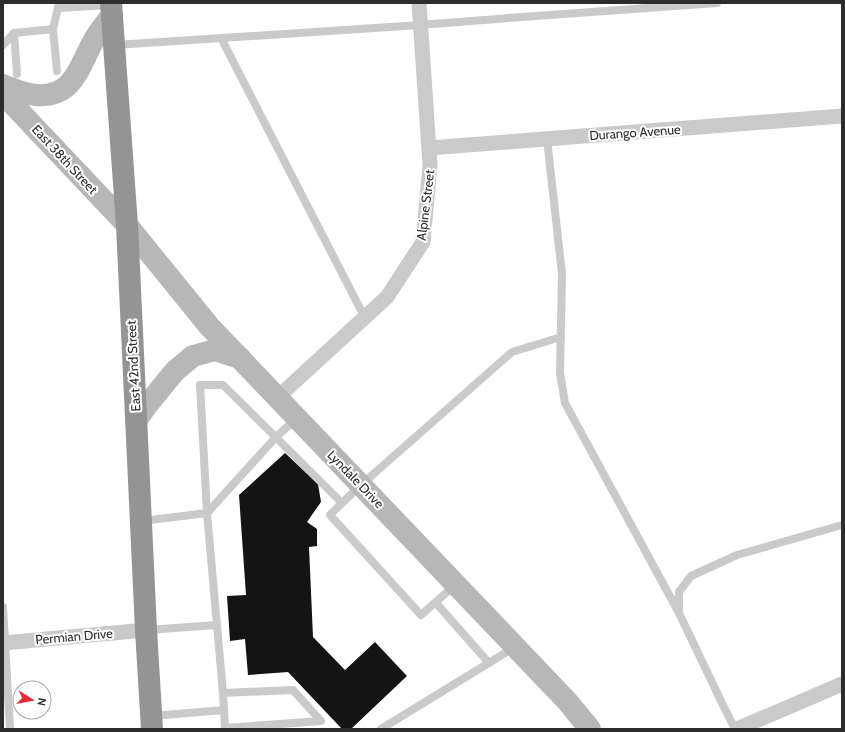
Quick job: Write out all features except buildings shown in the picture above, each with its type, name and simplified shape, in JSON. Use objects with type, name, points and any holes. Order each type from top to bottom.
[{"type":"highway","name":"East 42nd Street","points":[[111,8],[127,225],[146,630],[152,723]]},
{"type":"street","name":"Alpine Street","points":[[278,397],[387,297],[423,242],[430,165],[419,3]]},
{"type":"street","points":[[10,79],[34,95],[56,93],[67,86],[76,75],[111,8]]},
{"type":"street","name":"East 38th Street","points":[[3,94],[127,225]]},
{"type":"street","name":"Durango Avenue","points":[[429,148],[842,116]]},
{"type":"street","name":"Lyndale Drive","points":[[127,225],[210,326],[568,701],[590,729]]},
{"type":"street","points":[[136,422],[148,404],[175,371],[193,356],[215,350],[240,358]]},
{"type":"street","name":"Permian Drive","points":[[4,643],[146,630]]},
{"type":"street","points":[[736,729],[842,684]]},
{"type":"lane","points":[[114,45],[420,25],[522,16],[717,3]]},
{"type":"lane","points":[[57,71],[53,29],[59,6],[111,8]]},
{"type":"lane","points":[[4,43],[14,33],[53,29]]},
{"type":"lane","points":[[10,79],[14,33]]},
{"type":"lane","points":[[221,38],[365,318]]},
{"type":"lane","points":[[547,139],[562,274],[560,373],[565,404],[679,613],[720,701],[736,729]]},
{"type":"lane","points":[[456,584],[422,615],[330,515],[361,484],[512,352],[561,336]]},
{"type":"lane","points":[[223,694],[293,690],[321,721],[225,728],[207,513],[200,385],[223,385],[342,503]]},
{"type":"lane","points":[[141,521],[207,513],[276,437],[297,417]]},
{"type":"lane","points":[[679,613],[679,592],[691,576],[737,555],[842,525]]},
{"type":"lane","points":[[436,603],[489,663]]},
{"type":"lane","points":[[3,607],[10,729]]},
{"type":"lane","points":[[146,630],[217,625]]},
{"type":"lane","points":[[381,729],[516,647]]},
{"type":"lane","points":[[152,723],[224,710]]}]
